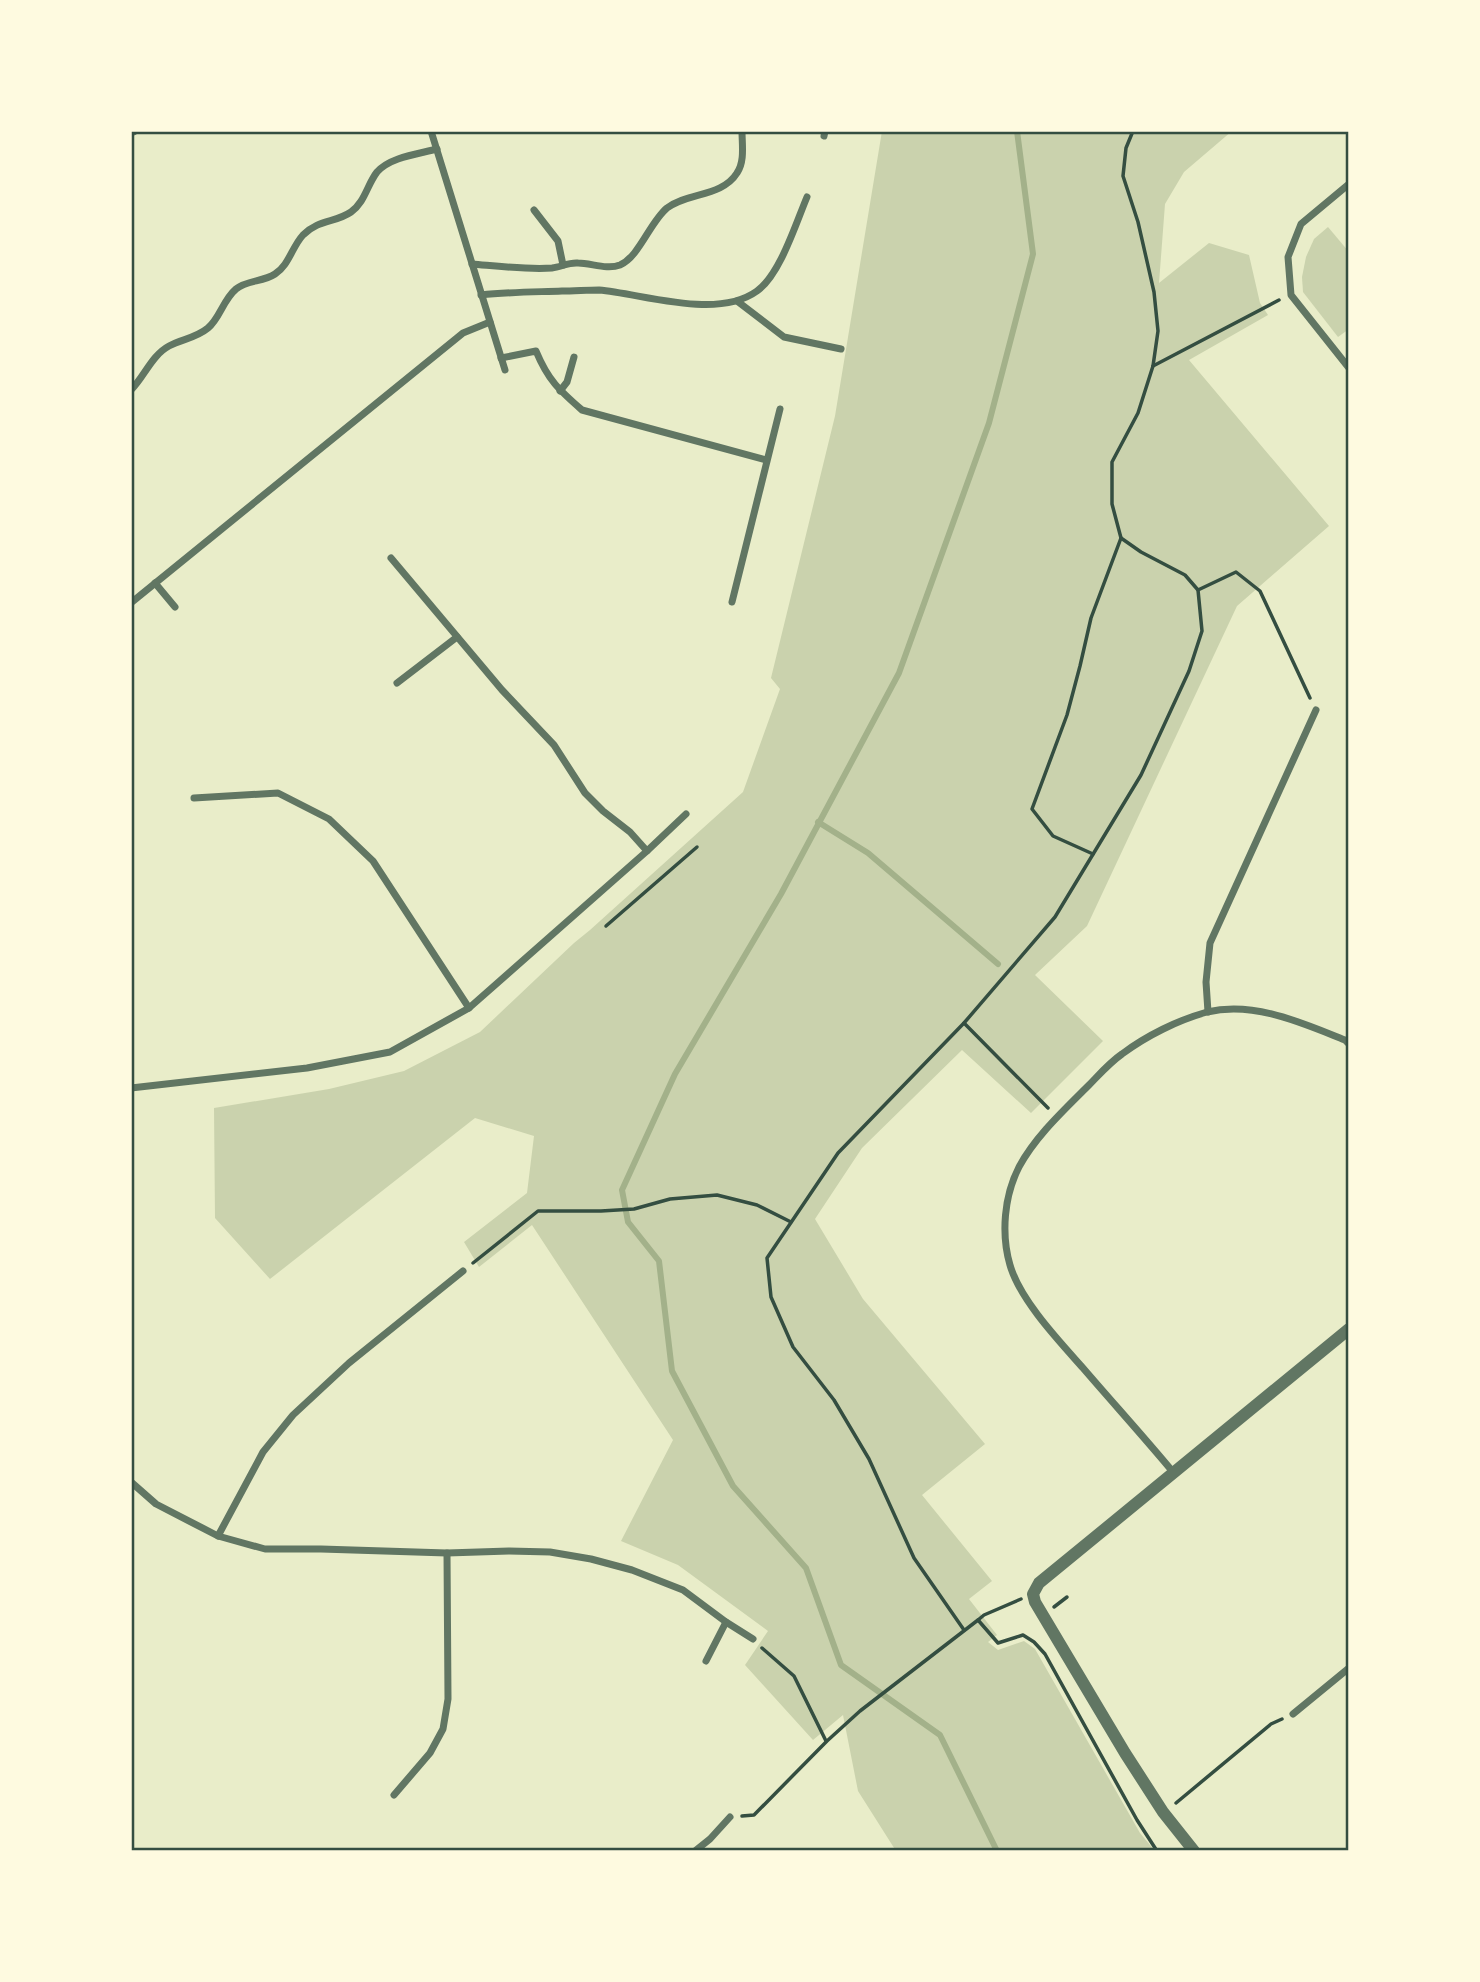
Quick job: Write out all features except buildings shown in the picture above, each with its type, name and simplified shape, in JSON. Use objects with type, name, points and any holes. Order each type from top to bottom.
[{"type":"street","points":[[431,131],[505,370]]},
{"type":"street","points":[[472,264],[551,268],[575,262],[602,267],[620,265],[636,251],[654,221],[669,206],[716,190],[732,180],[739,171],[743,157],[742,131]]},
{"type":"street","points":[[131,390],[142,379],[159,353],[211,326],[237,288],[275,274],[286,264],[301,237],[314,226],[351,212],[361,202],[378,171],[396,161],[436,149]]},
{"type":"street","points":[[1349,184],[1301,223],[1288,257],[1291,295],[1349,368]]},
{"type":"street","points":[[481,295],[600,290],[642,298],[713,305],[737,301],[758,291],[779,264],[807,197]]},
{"type":"street","points":[[534,210],[558,241],[563,265]]},
{"type":"street","points":[[737,301],[784,337],[841,349]]},
{"type":"street","points":[[132,602],[463,333],[490,322]]},
{"type":"street","points":[[501,358],[536,351],[544,372],[560,391],[582,410],[766,460]]},
{"type":"street","points":[[560,391],[567,382],[574,357]]},
{"type":"street","points":[[732,602],[780,409]]},
{"type":"street","points":[[391,558],[502,690],[554,745],[586,793],[647,851]]},
{"type":"street","points":[[155,583],[175,607]]},
{"type":"street","points":[[397,683],[457,637]]},
{"type":"street","points":[[1208,1012],[1206,982],[1210,943],[1316,710]]},
{"type":"street","points":[[194,798],[278,793],[329,820],[373,861],[469,1008]]},
{"type":"street","points":[[131,1088],[307,1068],[390,1052],[469,1008],[686,814]]},
{"type":"street","points":[[1173,1472],[1058,1340],[1027,1299],[1011,1269],[1004,1242],[1008,1196],[1019,1167],[1057,1117],[1121,1054],[1164,1029],[1208,1012],[1246,1009],[1284,1016],[1347,1040]]},
{"type":"street","points":[[218,1536],[263,1452],[293,1415],[349,1363],[463,1271]]},
{"type":"street","points":[[1194,1851],[1163,1812],[1125,1753],[1035,1602],[1033,1594],[1040,1583],[1349,1329]]},
{"type":"street","points":[[131,1482],[156,1504],[218,1536],[265,1549],[550,1552],[591,1559],[632,1570],[683,1590],[753,1639]]},
{"type":"street","points":[[394,1795],[430,1753],[443,1729],[448,1699],[447,1553]]},
{"type":"street","points":[[706,1661],[726,1622]]},
{"type":"street","points":[[1293,1714],[1349,1668]]},
{"type":"street","points":[[695,1851],[730,1817]]},
{"type":"path","points":[[1093,854],[1053,836],[1032,809],[1066,715],[1091,618],[1121,538],[1112,504],[1112,462],[1138,413],[1153,366],[1158,331],[1154,292],[1139,222],[1123,176],[1126,148],[1133,131]]},
{"type":"path","points":[[1153,366],[1291,295]]},
{"type":"path","points":[[964,1630],[914,1558],[869,1460],[834,1400],[793,1347],[771,1297],[767,1258],[838,1153],[964,1023],[1055,917],[1141,775],[1189,671],[1202,631],[1198,590],[1185,575],[1141,552],[1121,538]]},
{"type":"path","points":[[1198,590],[1236,572],[1260,591],[1316,710]]},
{"type":"path","points":[[606,926],[697,847]]},
{"type":"path","points":[[964,1023],[1057,1117]]},
{"type":"path","points":[[463,1271],[538,1211],[634,1209],[670,1199],[717,1195],[757,1205],[791,1222]]},
{"type":"path","points":[[730,1817],[754,1815],[860,1711],[984,1615],[1033,1594]]},
{"type":"path","points":[[978,1620],[998,1643],[1023,1635],[1045,1654],[1157,1851]]},
{"type":"path","points":[[753,1639],[794,1676],[827,1741]]},
{"type":"path","points":[[1163,1812],[1271,1724],[1293,1714]]},
{"type":"green space","points":[[882,131],[1232,131],[1184,172],[1165,204],[1159,283],[1209,243],[1249,255],[1260,303],[1268,315],[1189,360],[1329,526],[1237,606],[1087,926],[1035,975],[1103,1041],[1031,1113],[962,1050],[862,1148],[815,1219],[863,1299],[985,1444],[922,1495],[992,1581],[969,1599],[997,1635],[988,1642],[998,1650],[1024,1641],[1035,1649],[1140,1833],[1155,1851],[896,1851],[858,1791],[843,1715],[813,1740],[745,1665],[768,1631],[678,1565],[621,1541],[673,1440],[532,1225],[479,1267],[464,1242],[527,1193],[534,1136],[475,1118],[270,1279],[215,1218],[214,1108],[329,1089],[404,1071],[480,1032],[574,943],[743,792],[780,689],[771,678],[835,416]]},
{"type":"green space","points":[[1328,227],[1349,252],[1349,329],[1338,337],[1303,292],[1302,277],[1306,257],[1314,239]]},
{"type":"waterway","points":[[997,1851],[940,1735],[841,1665],[806,1568],[733,1486],[672,1371],[659,1261],[628,1222],[622,1190],[675,1074],[781,894],[899,673],[989,423],[1033,254],[1017,131]]},
{"type":"waterway","points":[[818,822],[868,853],[998,964]]}]
